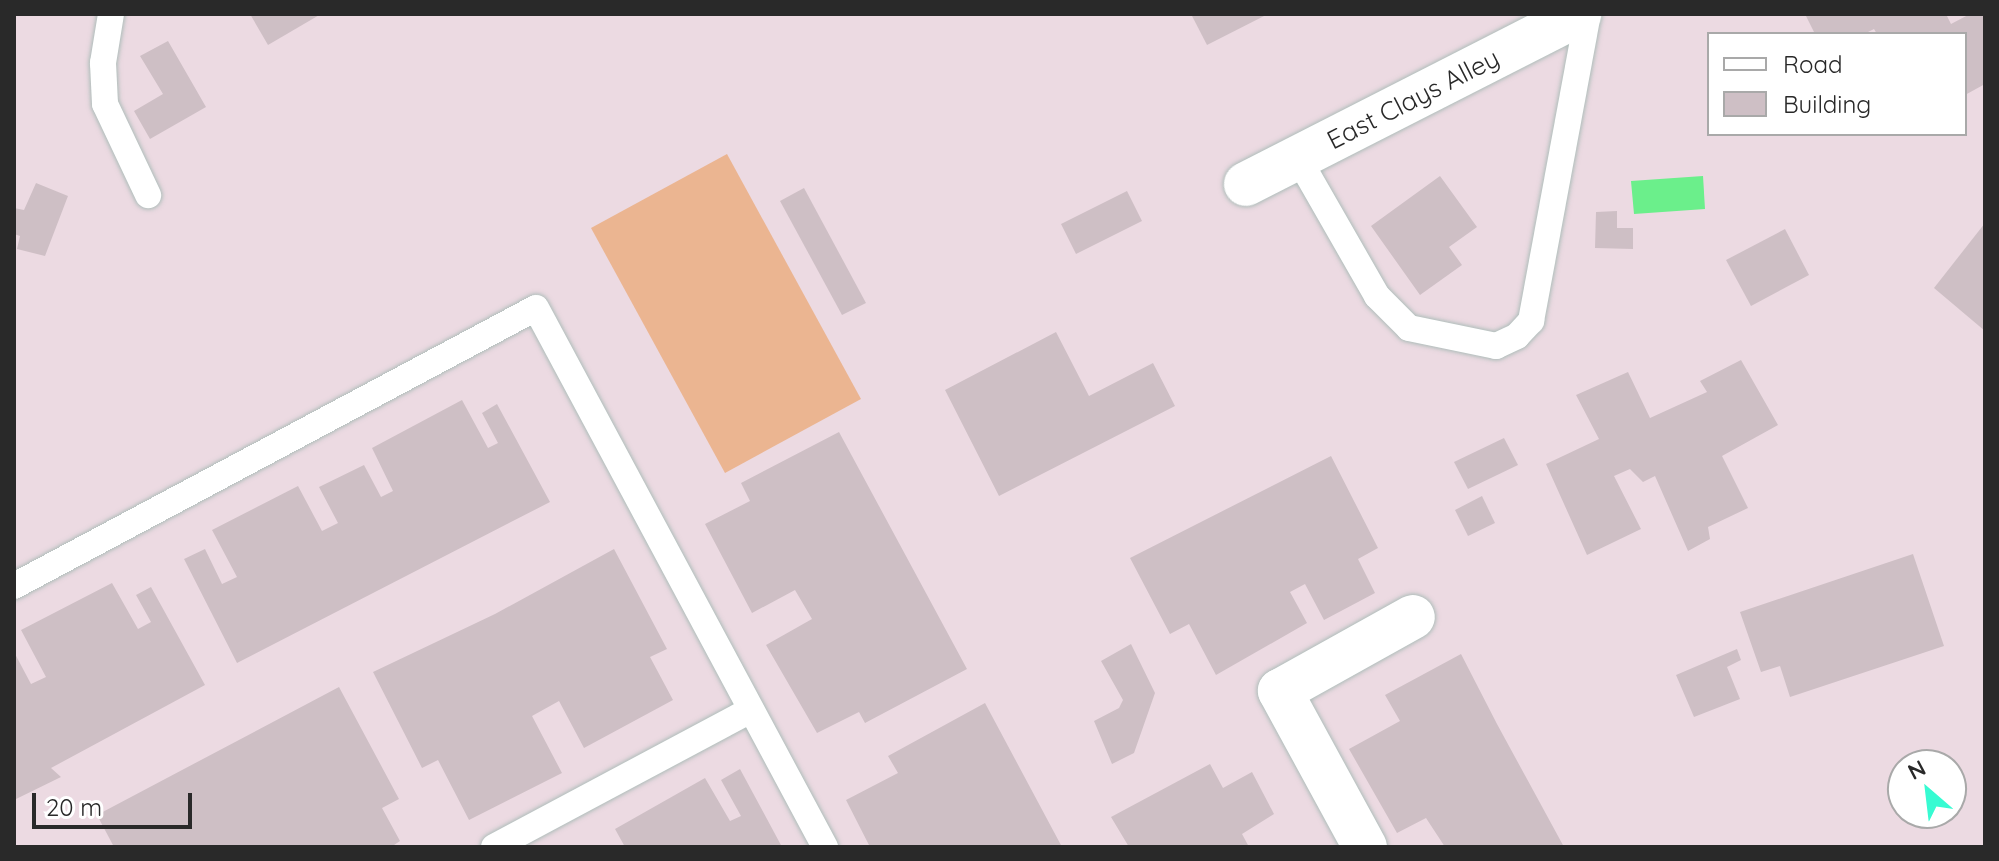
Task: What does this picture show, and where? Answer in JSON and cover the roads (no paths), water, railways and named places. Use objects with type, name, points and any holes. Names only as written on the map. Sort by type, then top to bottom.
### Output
[{"type":"street","name":"East Clays Alley","points":[[1246,184],[1579,14]]},
{"type":"street","points":[[1365,847],[1280,691],[1413,617]]},
{"type":"lane","points":[[111,14],[103,63],[105,104],[148,195]]},
{"type":"lane","points":[[1298,158],[1377,296],[1409,328],[1496,346],[1507,341],[1531,321],[1588,14]]},
{"type":"lane","points":[[14,586],[536,308],[825,847]]},
{"type":"lane","points":[[494,847],[751,710]]}]
